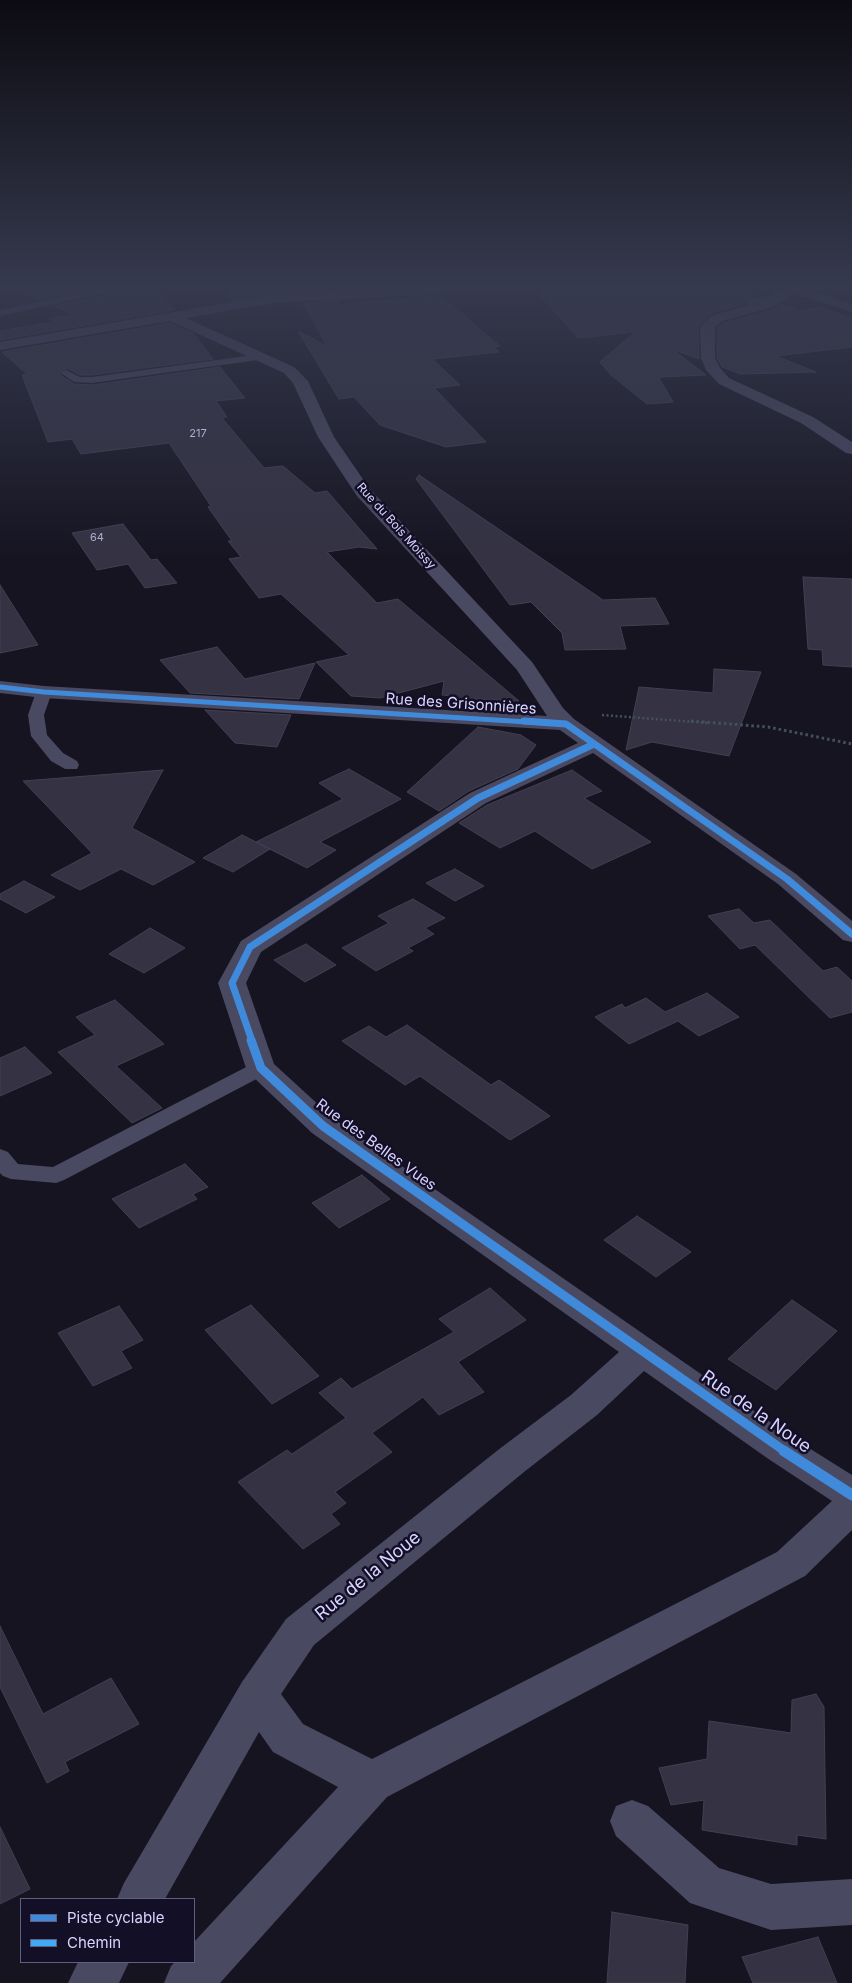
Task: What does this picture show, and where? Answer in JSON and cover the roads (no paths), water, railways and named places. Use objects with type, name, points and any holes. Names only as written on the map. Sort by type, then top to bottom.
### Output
[{"type":"street","name":"Rue du Bois Moissy","points":[[298,379],[326,437],[363,492],[525,666],[560,718]]},
{"type":"street","points":[[721,379],[807,420],[852,449]]},
{"type":"street","name":"Rue des Grisonnières","points":[[0,687],[44,692],[560,718]]},
{"type":"street","points":[[560,718],[592,744],[787,879],[852,934]]},
{"type":"street","name":"Rue des Belles Vues","points":[[592,744],[478,798],[250,947],[232,984],[261,1068],[323,1126],[643,1351]]},
{"type":"street","name":"Rue de la Noue","points":[[141,1898],[257,1695],[300,1632],[511,1461],[584,1405],[643,1351],[780,1448],[852,1495]]},
{"type":"street","points":[[188,1983],[372,1782],[791,1564],[852,1506]]},
{"type":"street","points":[[257,1695],[288,1738],[372,1782]]},
{"type":"street","points":[[632,1821],[706,1888],[771,1907],[852,1902]]},
{"type":"street","points":[[92,1983],[103,1963]]},
{"type":"lane","points":[[76,379],[82,381],[103,379]]},
{"type":"lane","points":[[44,692],[36,716],[39,736],[57,757],[71,765]]},
{"type":"lane","points":[[0,1157],[11,1171],[56,1175],[261,1068]]}]
